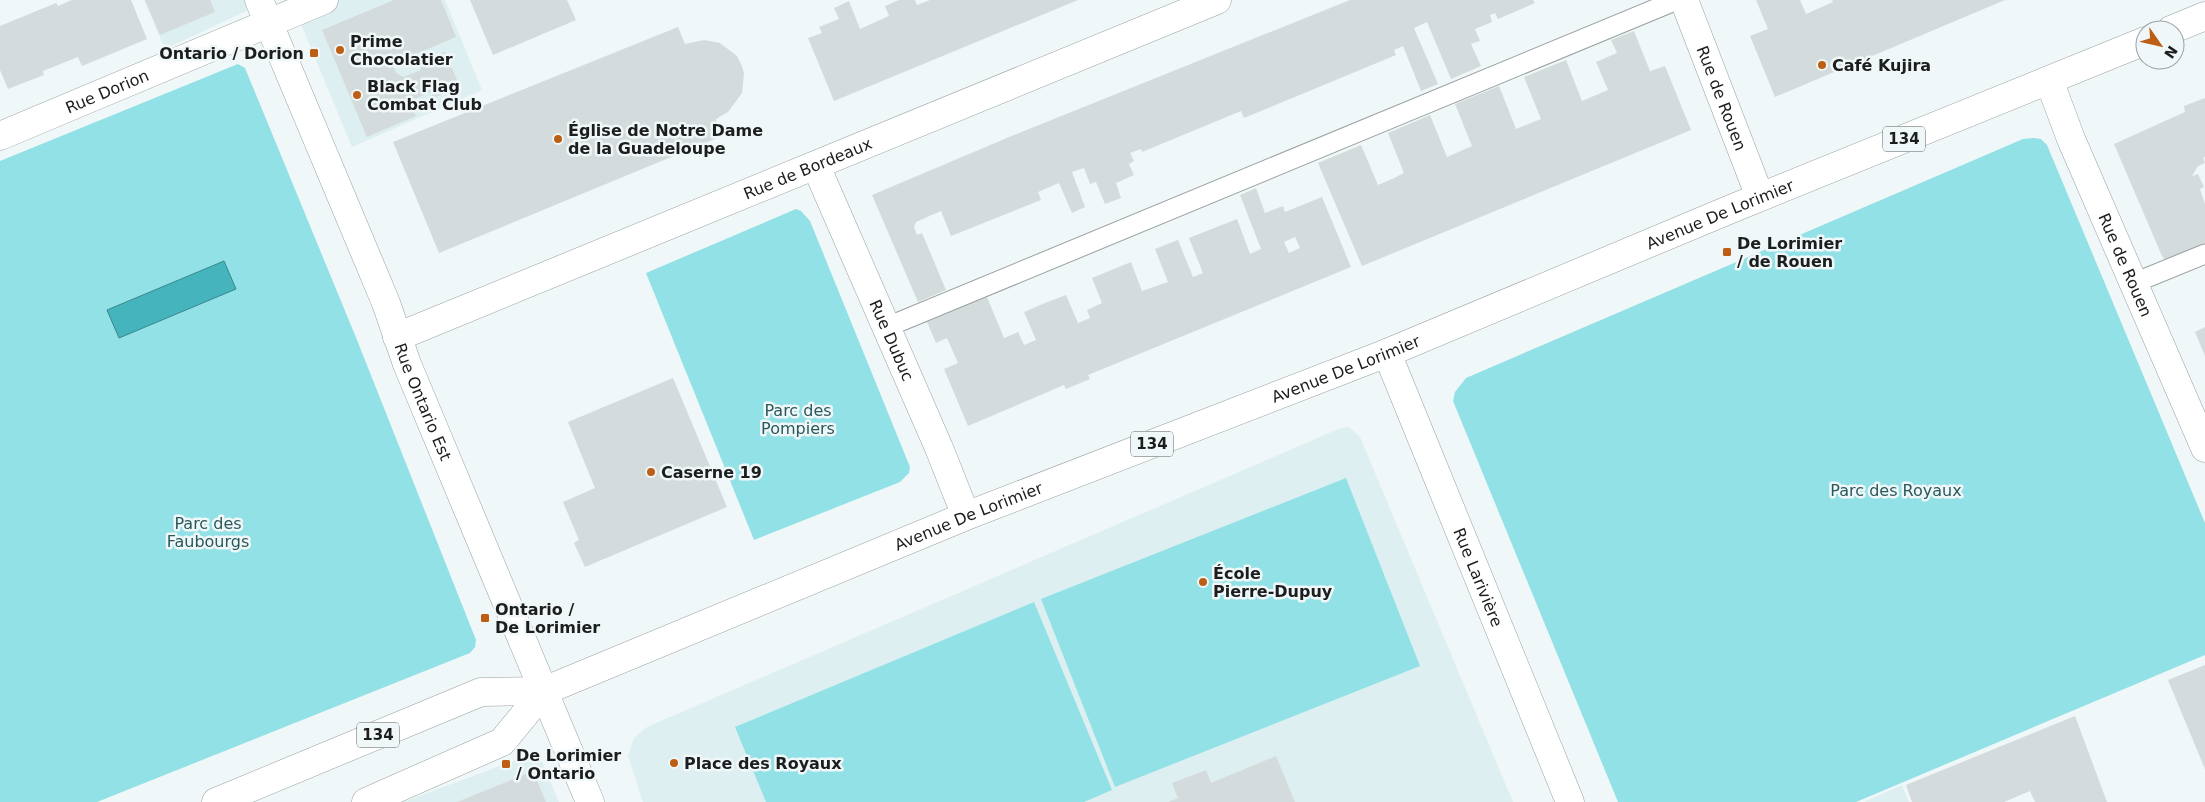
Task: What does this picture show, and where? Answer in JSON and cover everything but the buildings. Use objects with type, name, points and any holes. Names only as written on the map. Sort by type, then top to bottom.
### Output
[{"type":"main road","name":"Rue Dorion","points":[[0,136],[264,11],[324,0]]},
{"type":"main road","name":"Rue de Bordeaux","points":[[397,337],[1217,0]]},
{"type":"main road","name":"Rue de Rouen","points":[[1684,0],[1760,197]]},
{"type":"main road","name":"Rue Ontario Est","points":[[264,11],[386,303],[397,337],[590,802]]},
{"type":"main road","points":[[2185,24],[2205,16]]},
{"type":"main road","name":"Avenue De Lorimier","points":[[216,802],[481,692],[544,691],[966,516],[1387,353],[1760,197],[2135,45]]},
{"type":"main road","name":"Rue de Rouen","points":[[2049,80],[2071,139],[2205,448]]},
{"type":"main road","name":"Rue Dubuc","points":[[816,166],[887,327],[966,516]]},
{"type":"main road","name":"Rue Larivière","points":[[1387,353],[1570,802]]},
{"type":"main road","name":"Avenue De Lorimier","points":[[366,802],[502,742],[544,691]]},
{"type":"lane","points":[[887,327],[1677,0]]},
{"type":"lane","points":[[2134,283],[2205,254]]},
{"type":"shaded area","points":[[144,0],[270,0],[165,49]]},
{"type":"shaded area","points":[[291,0],[445,0],[482,90],[352,147]]},
{"type":"shaded area","points":[[224,261],[236,289],[119,338],[107,310]]},
{"type":"shaded area","name":"École Pierre-Dupuy","points":[[1349,427],[1360,437],[1513,802],[643,802],[628,756],[634,738],[647,727],[1341,428]]},
{"type":"shaded area","points":[[538,752],[559,802],[403,802]]},
{"type":"shaded area","points":[[1902,785],[1909,802],[1864,802]]},
{"type":"green space","name":"Parc des Faubourgs","points":[[238,64],[245,68],[357,340],[476,640],[475,647],[470,653],[97,802],[0,802],[0,161]]},
{"type":"green space","name":"Parc des Royaux","points":[[2023,139],[2041,139],[2047,145],[2205,523],[2205,655],[1856,802],[1618,802],[1453,401],[1455,392],[1466,378]]},
{"type":"green space","name":"Parc des Pompiers","points":[[796,209],[801,211],[810,221],[910,467],[909,473],[900,482],[754,540],[646,273]]},
{"type":"green space","points":[[1346,478],[1420,666],[1115,787],[1041,599]]},
{"type":"green space","points":[[1034,602],[1112,790],[1084,802],[766,802],[735,727]]},
{"type":"place","name":"Prime Chocolatier","points":[[340,50]]},
{"type":"place","name":"Ontario / Dorion","points":[[314,53]]},
{"type":"place","name":"Café Kujira","points":[[1822,65]]},
{"type":"place","name":"Black Flag Combat Club","points":[[357,95]]},
{"type":"place","name":"Église de Notre Dame de la Guadeloupe","points":[[558,139]]},
{"type":"place","name":"De Lorimier / de Rouen","points":[[1727,252]]},
{"type":"place","name":"Caserne 19","points":[[651,472]]},
{"type":"place","name":"École Pierre-Dupuy","points":[[1203,582]]},
{"type":"place","name":"Ontario / De Lorimier","points":[[485,618]]},
{"type":"place","name":"Place des Royaux","points":[[674,763]]},
{"type":"place","name":"De Lorimier / Ontario","points":[[506,764]]}]
